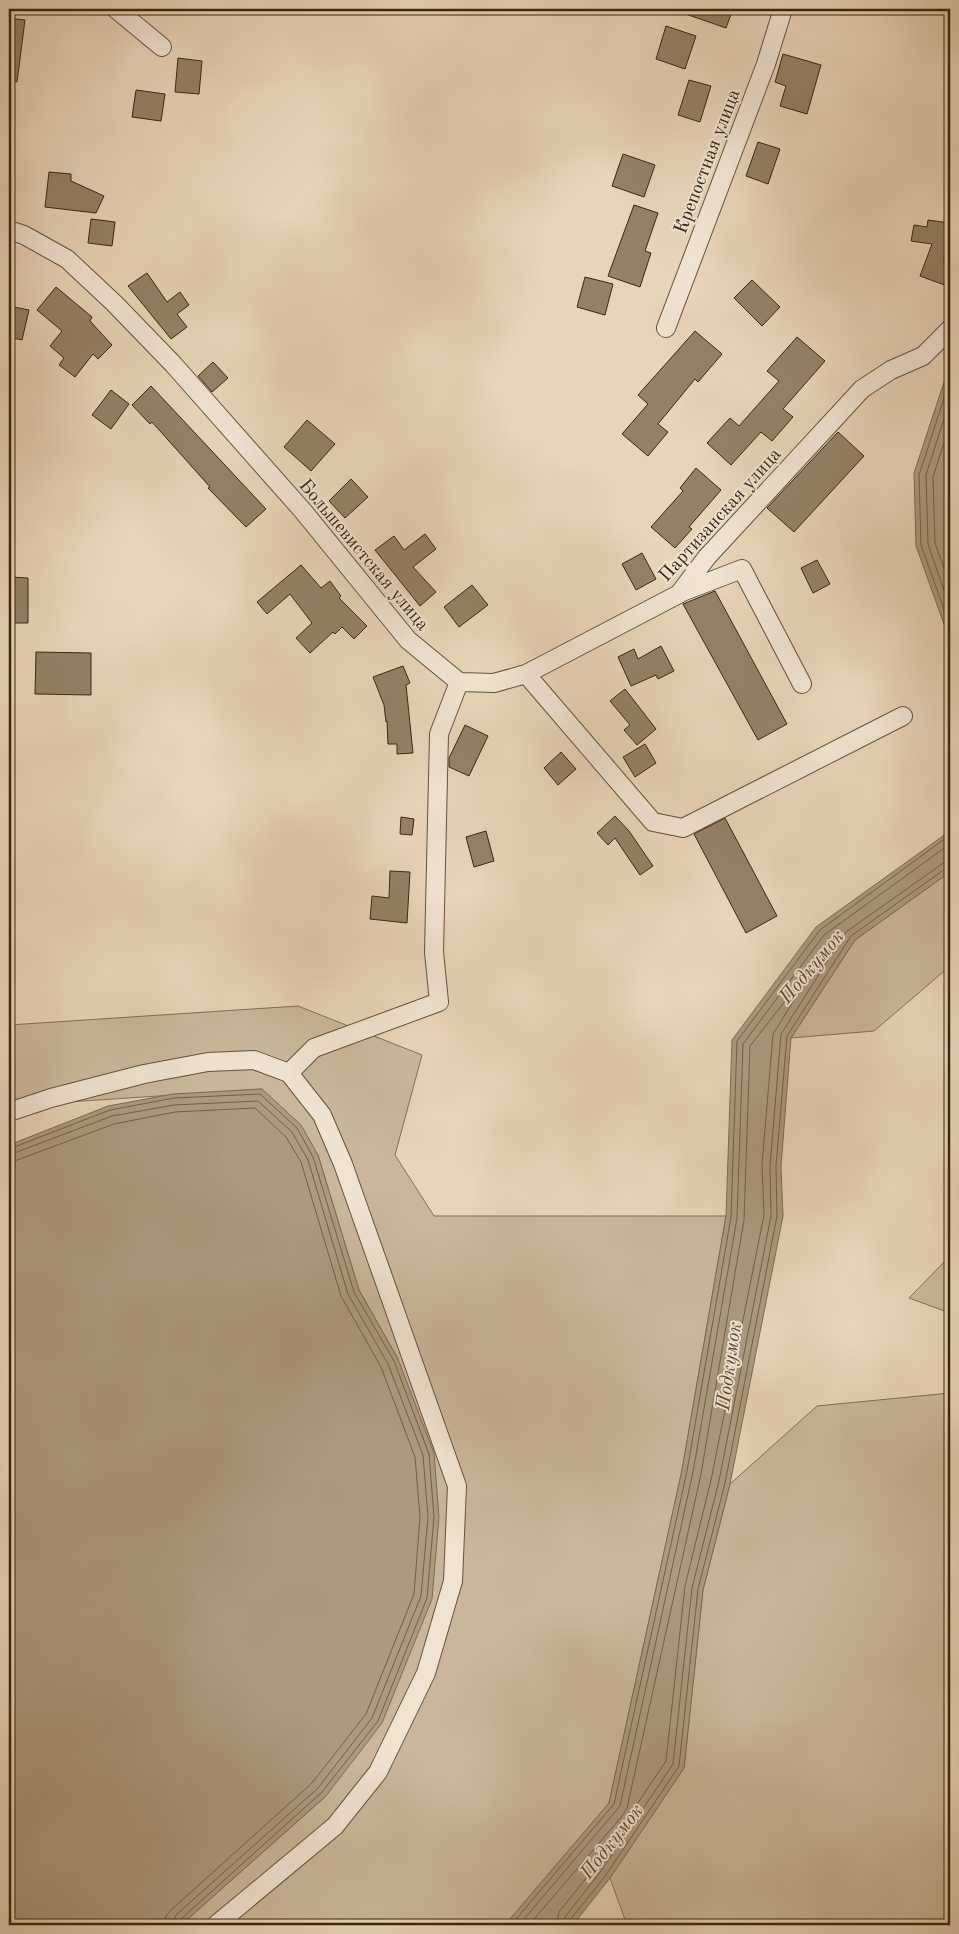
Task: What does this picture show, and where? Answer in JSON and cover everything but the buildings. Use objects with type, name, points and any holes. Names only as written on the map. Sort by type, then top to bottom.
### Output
[{"type":"street","points":[[116,9],[162,47]]},
{"type":"street","name":"Крепостная улица","points":[[666,328],[766,64],[783,9]]},
{"type":"street","name":"Большевистская улица","points":[[9,230],[24,236],[67,260],[114,303],[173,364],[303,511],[408,640],[459,682]]},
{"type":"street","name":"Партизанская улица","points":[[459,682],[494,683],[526,674],[680,594],[707,557],[862,389],[891,370],[923,356],[950,329]]},
{"type":"street","points":[[680,594],[742,570],[802,684]]},
{"type":"street","points":[[526,674],[653,822],[683,828],[903,716]]},
{"type":"street","points":[[288,1073],[314,1048],[439,1002],[434,952],[439,734],[459,682]]},
{"type":"street","points":[[9,1112],[51,1098],[144,1074],[208,1062],[254,1060],[288,1073],[322,1115],[343,1164],[457,1486],[453,1581],[426,1673],[378,1772],[335,1826],[216,1925]]},
{"type":"shaded area","points":[[950,872],[949,967],[874,1031],[791,1038],[855,940]]},
{"type":"shaded area","points":[[298,1006],[422,1055],[395,1155],[434,1216],[726,1216],[682,1470],[609,1803],[505,1925],[181,1925],[326,1796],[398,1359],[359,1290],[318,1155],[262,1089],[9,1106],[9,1025]]},
{"type":"shaded area","points":[[950,1256],[950,1313],[909,1298]]},
{"type":"shaded area","points":[[950,1393],[950,1925],[627,1925],[610,1878],[684,1768],[703,1590],[730,1484],[817,1406]]},
{"type":"water","points":[[950,364],[950,641],[916,546],[914,473]]},
{"type":"water","name":"Подкумок","points":[[950,827],[950,872],[855,940],[791,1038],[781,1166],[783,1216],[730,1484],[703,1590],[684,1768],[610,1878],[573,1925],[505,1925],[609,1803],[682,1470],[726,1216],[732,1040],[816,927],[943,836]]},
{"type":"water","points":[[262,1089],[301,1125],[318,1155],[359,1290],[398,1359],[434,1453],[439,1517],[432,1599],[382,1723],[326,1796],[181,1925],[9,1925],[9,1145],[108,1106],[173,1094]]}]
